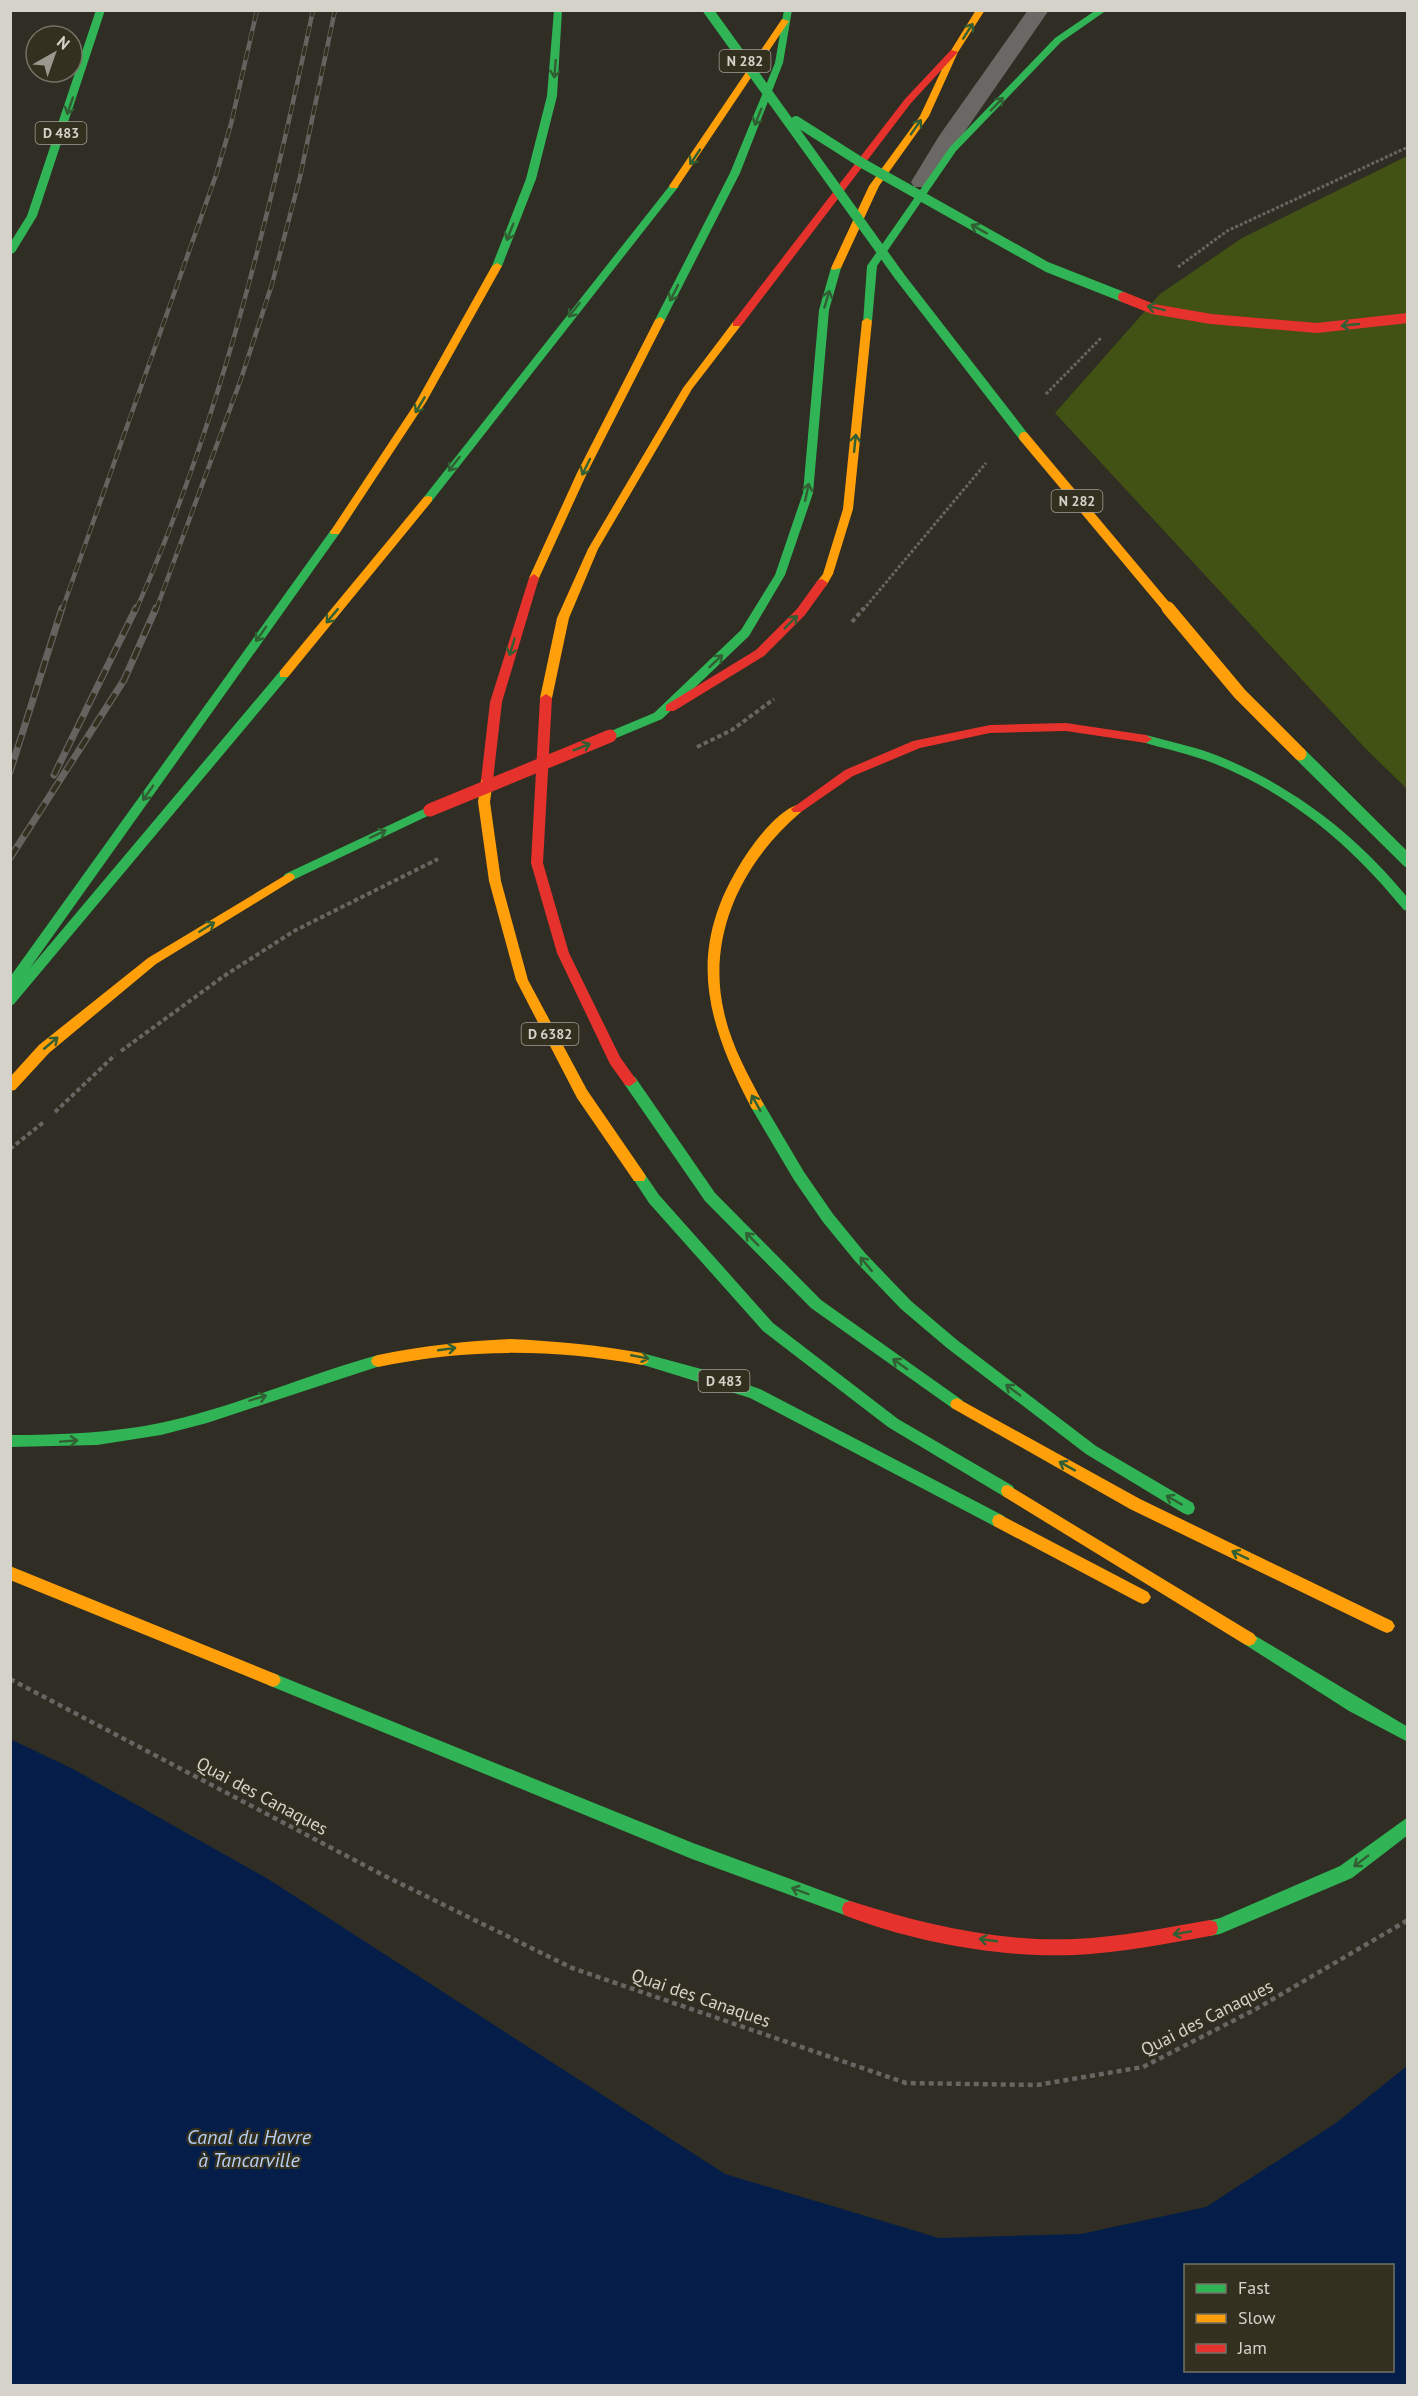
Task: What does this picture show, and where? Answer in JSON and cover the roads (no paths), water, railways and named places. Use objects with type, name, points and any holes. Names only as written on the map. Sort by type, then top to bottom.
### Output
[{"type":"main road","name":"D 483","points":[[10,252],[32,216],[101,10]]},
{"type":"main road","points":[[10,987],[411,420],[463,334],[502,252],[532,177],[553,88],[558,10]]},
{"type":"main road","name":"N 282","points":[[708,10],[900,277],[1044,461],[1240,694],[1407,861]]},
{"type":"main road","name":"D 6382","points":[[981,10],[954,52],[908,101],[688,388],[593,549],[563,618],[546,698],[537,863],[563,953],[615,1060],[710,1197],[816,1304],[955,1403],[1065,1465],[1135,1504],[1392,1628],[1246,1542]]},
{"type":"main road","points":[[10,1086],[44,1049],[152,961],[297,872],[430,810],[658,716],[760,653],[801,612],[828,574],[848,509],[872,266],[954,150],[1059,40],[1102,10]]},
{"type":"main road","points":[[10,1001],[387,551],[686,171],[787,16]]},
{"type":"main road","name":"D 6382","points":[[787,16],[779,63],[735,173],[582,473],[531,585],[496,702],[484,802],[495,881],[522,980],[582,1094],[654,1200],[768,1327],[893,1423],[1068,1527],[1407,1735]]},
{"type":"main road","points":[[658,716],[745,633],[780,575],[808,493],[824,310],[839,259],[874,186],[924,116],[954,52]]},
{"type":"main road","points":[[782,112],[862,163],[1047,267],[1153,309],[1211,319],[1317,328],[1407,318]]},
{"type":"main road","points":[[1205,1518],[1104,1458],[924,1324],[875,1274],[840,1233],[802,1180],[770,1129],[742,1077],[721,1024],[713,983],[717,935],[728,897],[747,863],[772,831],[812,796],[863,764],[931,740],[992,730],[1064,728],[1114,731],[1150,738],[1240,769],[1282,791],[1343,834],[1373,864],[1407,907]]},
{"type":"main road","name":"D 483","points":[[10,1441],[55,1442],[106,1438],[157,1430],[355,1367],[409,1354],[464,1346],[524,1344],[583,1347],[642,1356],[688,1369],[755,1393],[1154,1602]]},
{"type":"main road","points":[[10,1573],[692,1851],[871,1916],[943,1934],[1011,1944],[1072,1947],[1139,1940],[1220,1926],[1346,1872],[1407,1825]]},
{"type":"main road","points":[[1206,1629],[1373,1716]]},
{"type":"lane","points":[[872,266],[950,136],[1039,10]]},
{"type":"water","name":"Canal du Havre à Tancarville","points":[[10,1739],[73,1769],[268,1879],[725,2174],[939,2238],[1081,2234],[1206,2207],[1336,2123],[1407,2066],[1407,2385],[11,2385]]},
{"type":"railway","points":[[62,610],[216,175],[231,124],[257,10]]},
{"type":"railway","points":[[136,610],[166,538],[218,390],[261,239],[313,10]]},
{"type":"railway","points":[[156,610],[241,379],[272,284],[300,177],[335,10]]},
{"type":"railway","points":[[10,772],[62,608]]},
{"type":"railway","points":[[54,775],[136,608]]},
{"type":"railway","points":[[10,858],[124,680],[156,608]]}]
